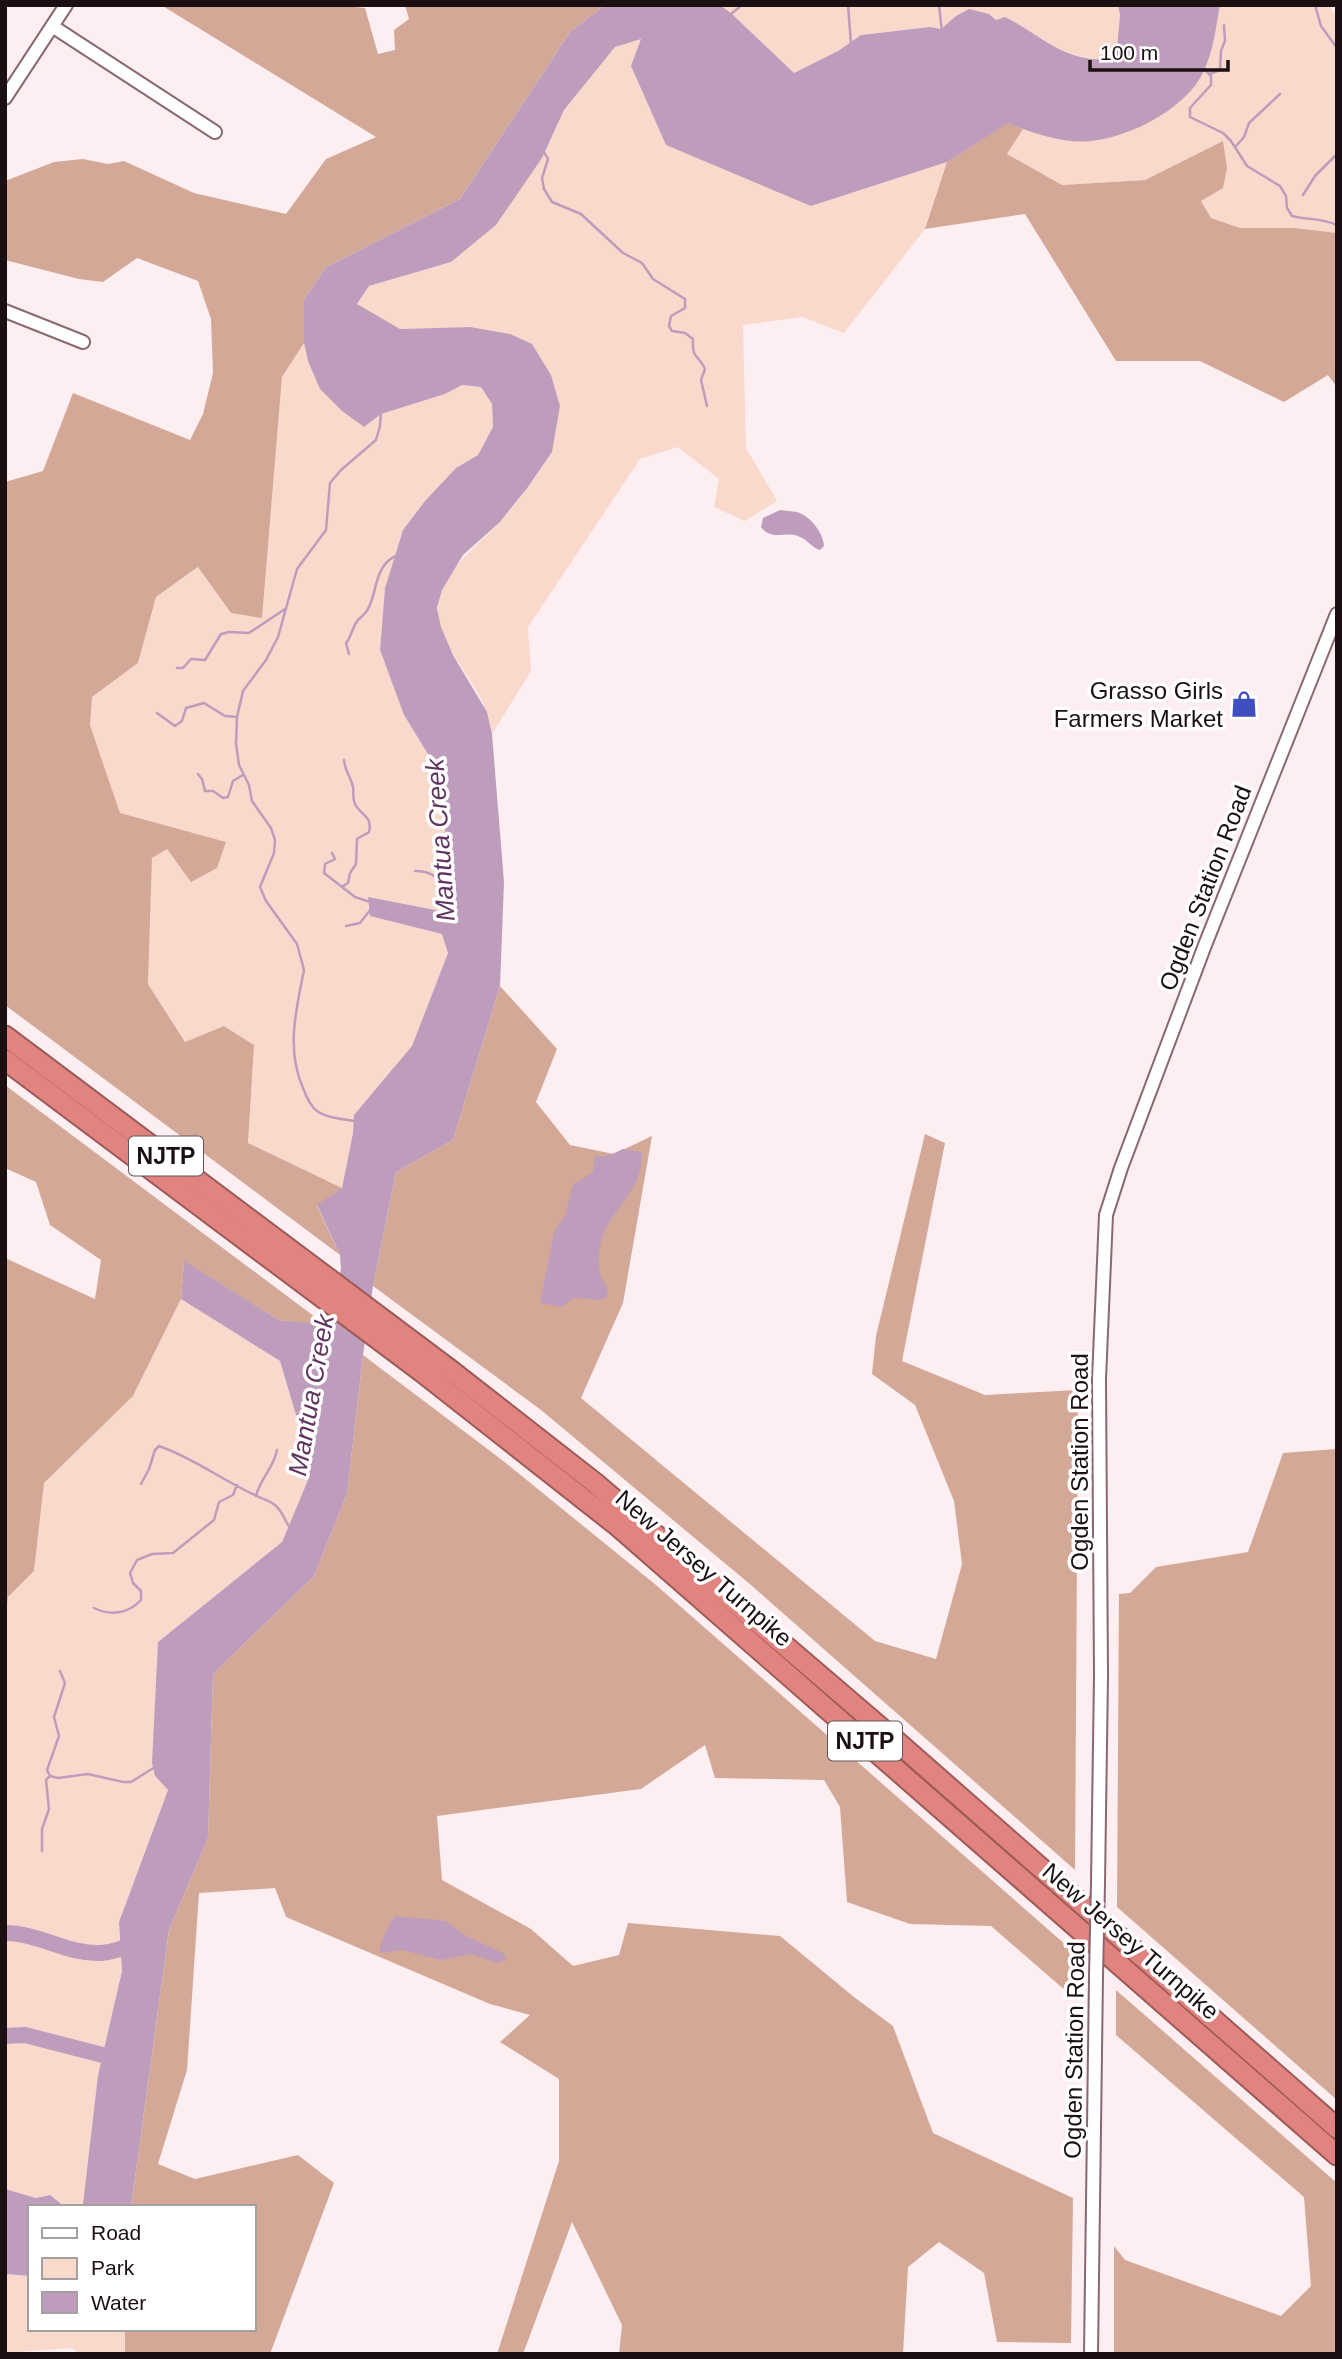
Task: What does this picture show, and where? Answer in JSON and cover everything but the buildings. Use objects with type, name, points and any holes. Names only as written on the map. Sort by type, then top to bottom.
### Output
[{"type":"highway","name":"New Jersey Turnpike","points":[[5,1036],[326,1277],[385,1333],[707,1602],[1337,2155]]},
{"type":"highway","name":"New Jersey Turnpike","points":[[5,1060],[322,1297],[385,1333],[564,1458],[670,1545],[1337,2128]]},
{"type":"street","points":[[5,98],[65,5]]},
{"type":"street","points":[[52,26],[215,132]]},
{"type":"street","points":[[5,312],[83,342]]},
{"type":"street","name":"Ogden Station Road","points":[[1091,2354],[1101,1687],[1099,1379],[1106,1215],[1205,945],[1337,614]]},
{"type":"green space","points":[[720,5],[1118,5],[1120,15],[1116,58],[1101,60],[1063,53],[1018,24],[996,20],[989,14],[956,16],[941,30],[930,27],[861,35],[838,51],[794,73]]},
{"type":"green space","points":[[1220,5],[1330,5],[1337,20],[1337,233],[1295,228],[1240,228],[1211,218],[1201,200],[1223,141],[1145,180],[1062,185],[1007,154],[1023,129],[1059,138],[1121,134],[1160,116],[1194,86],[1211,50]]},
{"type":"green space","points":[[641,38],[811,206],[947,162],[925,229],[844,333],[803,317],[743,325],[746,448],[777,501],[745,521],[714,507],[719,479],[678,447],[640,459],[528,627],[531,671],[492,734],[487,713],[477,691],[445,639],[438,610],[440,595],[455,568],[508,513],[552,452],[470,327],[400,329],[357,305],[369,286],[451,262],[542,158],[564,110],[615,47]]},
{"type":"green space","points":[[304,343],[314,372],[325,392],[340,409],[364,427],[381,414],[445,394],[462,385],[481,387],[492,404],[493,427],[478,455],[456,468],[425,501],[403,530],[385,588],[380,650],[404,715],[434,764],[456,897],[440,911],[368,898],[370,915],[443,934],[448,953],[412,1047],[354,1115],[342,1188],[248,1143],[254,1045],[224,1026],[185,1042],[148,984],[152,858],[166,848],[217,868],[120,813],[90,725],[92,697],[138,663],[156,597],[199,567],[231,613],[262,617],[282,377]]},
{"type":"green space","points":[[181,1299],[280,1361],[301,1432],[308,1480],[282,1542],[158,1642],[155,1776],[168,1790],[119,1922],[122,1971],[98,2075],[83,2205],[62,2205],[50,2195],[36,2198],[5,2189],[5,1618],[8,1597],[34,1571],[44,1483],[133,1396]]},
{"type":"green space","points":[[5,2274],[28,2276],[28,2331],[125,2331],[125,2354],[79,2354],[72,2348],[5,2353]]},
{"type":"shaded area","points":[[161,5],[339,5],[365,8],[378,54],[395,50],[394,30],[409,19],[405,5],[605,5],[570,32],[460,199],[326,267],[304,300],[304,343],[282,377],[262,618],[231,613],[198,567],[156,597],[138,663],[92,697],[90,725],[120,813],[226,842],[217,868],[191,882],[167,849],[152,858],[148,984],[185,1042],[224,1026],[254,1045],[248,1143],[342,1188],[317,1206],[340,1255],[5,1005],[5,482],[43,471],[73,393],[190,440],[203,414],[213,373],[211,319],[198,281],[137,258],[103,282],[79,279],[5,260],[5,181],[54,162],[83,159],[108,164],[124,161],[194,193],[286,214],[326,159],[376,137]]},
{"type":"shaded area","points":[[1008,122],[1023,129],[1007,154],[1062,185],[1145,180],[1223,141],[1227,168],[1223,188],[1201,201],[1211,218],[1240,228],[1295,228],[1337,233],[1337,387],[1328,375],[1284,402],[1200,361],[1116,361],[1025,214],[925,229],[947,162]]},
{"type":"shaded area","points":[[500,986],[557,1049],[536,1102],[570,1145],[614,1154],[652,1136],[623,1303],[581,1398],[875,1641],[936,1659],[962,1564],[954,1501],[915,1405],[872,1374],[876,1336],[925,1134],[945,1143],[902,1361],[985,1395],[1078,1390],[1075,1870],[751,1585],[541,1410],[373,1286],[396,1172],[453,1140]]},
{"type":"shaded area","points":[[5,1085],[327,1326],[279,1320],[184,1262],[181,1299],[133,1396],[44,1483],[34,1571],[8,1597],[5,1618],[5,1258],[95,1299],[101,1260],[50,1225],[36,1182],[5,1168]]},
{"type":"shaded area","points":[[363,1355],[502,1460],[656,1585],[1075,1953],[1074,1998],[991,1926],[910,1924],[847,1902],[840,1807],[824,1780],[715,1778],[705,1745],[641,1789],[437,1816],[442,1880],[531,1929],[573,1966],[619,1955],[628,1923],[780,1936],[893,2026],[933,2133],[1073,2198],[1071,2343],[997,2342],[984,2273],[939,2242],[908,2267],[903,2354],[619,2354],[622,2325],[572,2222],[523,2354],[497,2354],[559,2161],[559,2079],[500,2042],[530,2015],[490,2004],[286,1917],[275,1888],[199,1893],[187,2070],[158,2164],[195,2179],[298,2155],[334,2183],[270,2354],[125,2354],[125,2331],[256,2331],[256,2205],[131,2205],[169,1930],[208,1838],[213,1674],[314,1576],[347,1494]]},
{"type":"shaded area","points":[[1337,1449],[1337,2100],[1117,1907],[1119,1594],[1130,1593],[1156,1567],[1248,1552],[1283,1453]]},
{"type":"shaded area","points":[[1116,1990],[1337,2183],[1337,2354],[1114,2354],[1114,2246],[1125,2260],[1281,2316],[1311,2286],[1304,2197],[1116,2035]]},
{"type":"water","points":[[605,5],[720,5],[794,73],[838,51],[861,35],[930,27],[941,29],[969,9],[989,14],[996,20],[1005,17],[1068,53],[1097,59],[1116,59],[1120,15],[1118,5],[1220,5],[1212,48],[1205,69],[1194,87],[1173,107],[1134,130],[1105,139],[1070,141],[1048,137],[1008,123],[947,162],[811,206],[666,145],[631,66],[641,39],[615,47],[564,110],[542,158],[496,225],[451,262],[369,286],[357,304],[400,329],[470,327],[510,334],[532,344],[551,375],[560,406],[552,452],[500,522],[463,555],[442,590],[437,608],[441,627],[453,655],[487,712],[492,734],[504,882],[500,986],[453,1140],[396,1172],[373,1286],[347,1494],[314,1576],[213,1674],[208,1838],[169,1930],[131,2205],[81,2205],[83,2204],[98,2075],[122,1971],[119,1922],[168,1790],[155,1776],[152,1763],[158,1642],[282,1542],[308,1480],[301,1432],[280,1361],[181,1299],[184,1261],[279,1320],[327,1325],[341,1269],[340,1255],[317,1205],[342,1188],[354,1115],[412,1046],[448,953],[442,934],[370,916],[368,897],[440,911],[456,896],[434,764],[404,715],[380,650],[385,588],[403,530],[425,501],[456,468],[478,455],[493,427],[492,404],[481,387],[462,385],[445,394],[381,414],[364,427],[342,411],[320,389],[308,361],[304,343],[304,300],[326,267],[460,199],[570,32]]},
{"type":"water","points":[[780,510],[797,512],[807,517],[818,530],[824,546],[820,550],[795,535],[774,535],[765,531],[761,527],[763,518]]},
{"type":"water","points":[[623,1149],[641,1152],[641,1164],[634,1186],[602,1239],[599,1268],[607,1297],[602,1300],[573,1298],[562,1307],[540,1303],[554,1232],[565,1216],[573,1185],[593,1172],[594,1157],[610,1155]]},
{"type":"water","points":[[395,1916],[446,1921],[466,1936],[503,1953],[507,1959],[497,1963],[471,1954],[441,1960],[402,1950],[380,1953],[385,1934]]},
{"type":"water","points":[[5,2189],[36,2198],[50,2195],[62,2205],[28,2205],[28,2276],[5,2274]]},
{"type":"waterway","points":[[731,14],[742,5]]},
{"type":"waterway","points":[[848,5],[851,44]]},
{"type":"waterway","points":[[939,5],[942,32]]},
{"type":"waterway","points":[[1315,5],[1321,26],[1337,48]]},
{"type":"waterway","points":[[1210,74],[1220,70],[1221,51],[1225,41],[1224,25]]},
{"type":"waterway","points":[[1202,67],[1211,76],[1211,85],[1190,108],[1190,117],[1223,133],[1247,166],[1280,186],[1292,216],[1337,225]]},
{"type":"waterway","points":[[1236,146],[1244,137],[1249,123],[1280,94]]},
{"type":"waterway","points":[[544,152],[548,159],[542,178],[544,189],[552,202],[581,214],[623,253],[642,263],[653,279],[685,299],[685,308],[671,316],[669,326],[672,331],[685,333],[693,339],[695,354],[705,369],[701,380],[707,406]]},
{"type":"waterway","points":[[1303,195],[1315,176],[1337,154]]},
{"type":"waterway","points":[[354,1121],[330,1117],[315,1109],[310,1104],[298,1073],[294,1029],[304,970],[297,944],[266,901],[260,887],[274,853],[275,840],[271,828],[252,801],[249,785],[239,765],[236,743],[237,717],[243,691],[266,660],[278,637],[297,569],[326,530],[330,483],[376,440],[381,411]]},
{"type":"waterway","points":[[349,654],[346,643],[357,621],[368,609],[381,570],[398,555]]},
{"type":"waterway","points":[[177,668],[183,668],[191,659],[205,660],[221,634],[249,633],[285,609]]},
{"type":"waterway","points":[[157,713],[175,726],[182,721],[186,708],[204,703],[225,716],[237,717]]},
{"type":"waterway","points":[[343,886],[348,883],[356,864],[357,839],[369,832],[370,827],[368,819],[354,802],[353,787],[344,760]]},
{"type":"waterway","points":[[198,774],[205,791],[213,791],[223,798],[228,797],[233,781],[243,775]]},
{"type":"waterway","points":[[332,853],[335,859],[325,864],[324,873],[355,897],[370,902]]},
{"type":"waterway","points":[[415,871],[435,877],[457,898]]},
{"type":"waterway","points":[[346,926],[360,923],[371,909]]},
{"type":"waterway","points":[[141,1484],[159,1446],[271,1502],[291,1529]]},
{"type":"waterway","points":[[256,1496],[277,1450]]},
{"type":"waterway","points":[[94,1608],[119,1612],[136,1605],[141,1600],[141,1591],[133,1583],[130,1573],[137,1560],[152,1554],[173,1553],[214,1520],[219,1502],[233,1495],[237,1485]]},
{"type":"waterway","points":[[42,1851],[42,1829],[49,1809],[46,1780],[50,1776],[47,1770],[59,1736],[54,1717],[65,1683],[60,1671]]},
{"type":"waterway","points":[[50,1776],[58,1778],[88,1774],[131,1782],[155,1767]]},
{"type":"waterway","name":"Mantua Creek","points":[[5,1933],[30,1936],[89,1953],[111,1952],[138,1942]]},
{"type":"waterway","name":"Mantua Creek","points":[[5,2036],[25,2035],[122,2060]]},
{"type":"place","name":"Grasso Girls Farmers Market","points":[[1244,704]]}]
